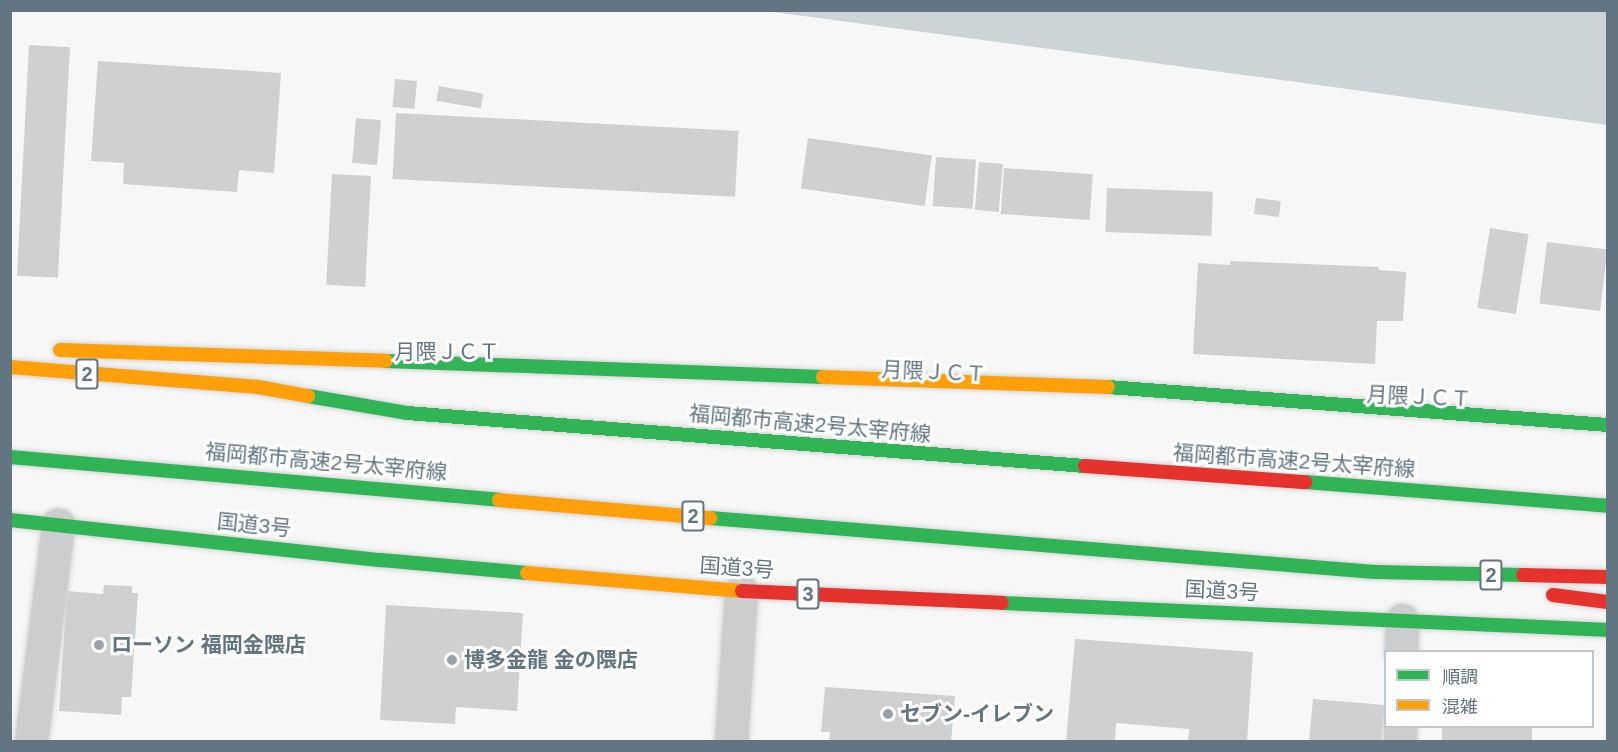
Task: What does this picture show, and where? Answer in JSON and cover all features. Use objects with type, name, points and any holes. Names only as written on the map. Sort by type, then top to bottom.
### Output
[{"type":"highway","points":[[46,350],[1093,386],[1608,426]]},
{"type":"highway","name":"福岡都市高速2号太宰府線","points":[[10,367],[258,387],[407,413],[1608,506]]},
{"type":"highway","name":"月隈ＪＣＴ","points":[[375,375],[411,371],[567,374],[1058,400]]},
{"type":"highway","points":[[258,387],[305,382]]},
{"type":"highway","name":"月隈ＪＣＴ","points":[[1142,404],[1608,426]]},
{"type":"highway","name":"福岡都市高速2号太宰府線","points":[[10,457],[859,531],[1375,572],[1608,577]]},
{"type":"highway","name":"国道3号","points":[[10,520],[381,560],[741,591],[1401,636],[1608,630]]},
{"type":"highway","points":[[1375,572],[1515,590]]},
{"type":"highway","points":[[1538,593],[1608,602]]},
{"type":"street","points":[[31,741],[58,525]]},
{"type":"street","points":[[731,741],[741,591]]},
{"type":"shaded area","points":[[766,11],[1607,11],[1607,125],[1297,82]]},
{"type":"building","points":[[29,45],[70,47],[58,278],[17,276]]},
{"type":"building","points":[[98,61],[281,73],[274,173],[239,170],[237,192],[123,184],[124,163],[91,161]]},
{"type":"building","points":[[395,79],[417,81],[414,109],[393,107]]},
{"type":"building","points":[[439,86],[483,94],[481,109],[436,101]]},
{"type":"building","points":[[396,113],[739,131],[735,197],[393,179]]},
{"type":"building","points":[[356,118],[381,120],[377,165],[352,163]]},
{"type":"building","points":[[808,138],[932,155],[925,206],[801,189]]},
{"type":"building","points":[[936,157],[976,160],[972,209],[933,206]]},
{"type":"building","points":[[979,162],[1003,164],[999,212],[975,210]]},
{"type":"building","points":[[1004,168],[1093,174],[1090,220],[1001,214]]},
{"type":"building","points":[[332,174],[371,176],[365,287],[326,285]]},
{"type":"building","points":[[1107,188],[1213,192],[1211,236],[1105,232]]},
{"type":"building","points":[[1256,198],[1281,201],[1279,217],[1254,214]]},
{"type":"building","points":[[1490,228],[1529,234],[1516,314],[1477,308]]},
{"type":"building","points":[[1547,242],[1608,249],[1600,311],[1539,304]]},
{"type":"building","points":[[1230,261],[1379,267],[1379,270],[1406,272],[1403,321],[1377,321],[1375,364],[1193,354],[1198,263],[1230,265]]},
{"type":"building","name":"ローソン 福岡金隈店","points":[[104,585],[132,586],[132,593],[138,593],[131,697],[122,697],[121,715],[59,711],[67,591],[103,594]]},
{"type":"building","name":"博多金龍 金の隈店","points":[[386,605],[523,613],[517,711],[456,707],[455,724],[380,720]]},
{"type":"building","points":[[1075,639],[1253,652],[1247,742],[1188,742],[1189,729],[1116,723],[1115,742],[1066,742]]},
{"type":"building","name":"セブン-イレブン","points":[[825,687],[955,696],[951,742],[829,742],[830,732],[821,732]]},
{"type":"building","points":[[1313,699],[1384,705],[1381,742],[1309,742]]},
{"type":"building","points":[[1442,728],[1532,728],[1532,742],[1442,742]]},
{"type":"traffic: fast","points":[[386,361],[823,377]]},
{"type":"traffic: fast","points":[[1108,387],[1608,425]]},
{"type":"traffic: fast","points":[[308,396],[407,413],[1085,466]]},
{"type":"traffic: fast","points":[[10,457],[499,500]]},
{"type":"traffic: fast","points":[[1305,482],[1608,506]]},
{"type":"traffic: fast","points":[[710,518],[1375,572],[1523,575]]},
{"type":"traffic: fast","points":[[10,520],[381,560],[527,573]]},
{"type":"traffic: fast","points":[[1002,603],[1608,630]]},
{"type":"traffic: slow","points":[[60,350],[386,361]]},
{"type":"traffic: slow","points":[[10,367],[258,387],[308,396]]},
{"type":"traffic: slow","points":[[823,377],[1108,387]]},
{"type":"traffic: slow","points":[[499,500],[710,518]]},
{"type":"traffic: slow","points":[[527,573],[742,591]]},
{"type":"traffic: jam","points":[[1085,466],[1305,482]]},
{"type":"traffic: jam","points":[[1523,575],[1608,577]]},
{"type":"traffic: jam","points":[[742,591],[1002,603]]},
{"type":"traffic: jam","points":[[1553,595],[1608,602]]},
{"type":"place","name":"ローソン 福岡金隈店","points":[[99,645]]},
{"type":"place","name":"博多金龍 金の隈店","points":[[452,660]]},
{"type":"place","name":"セブン-イレブン","points":[[888,714]]}]
